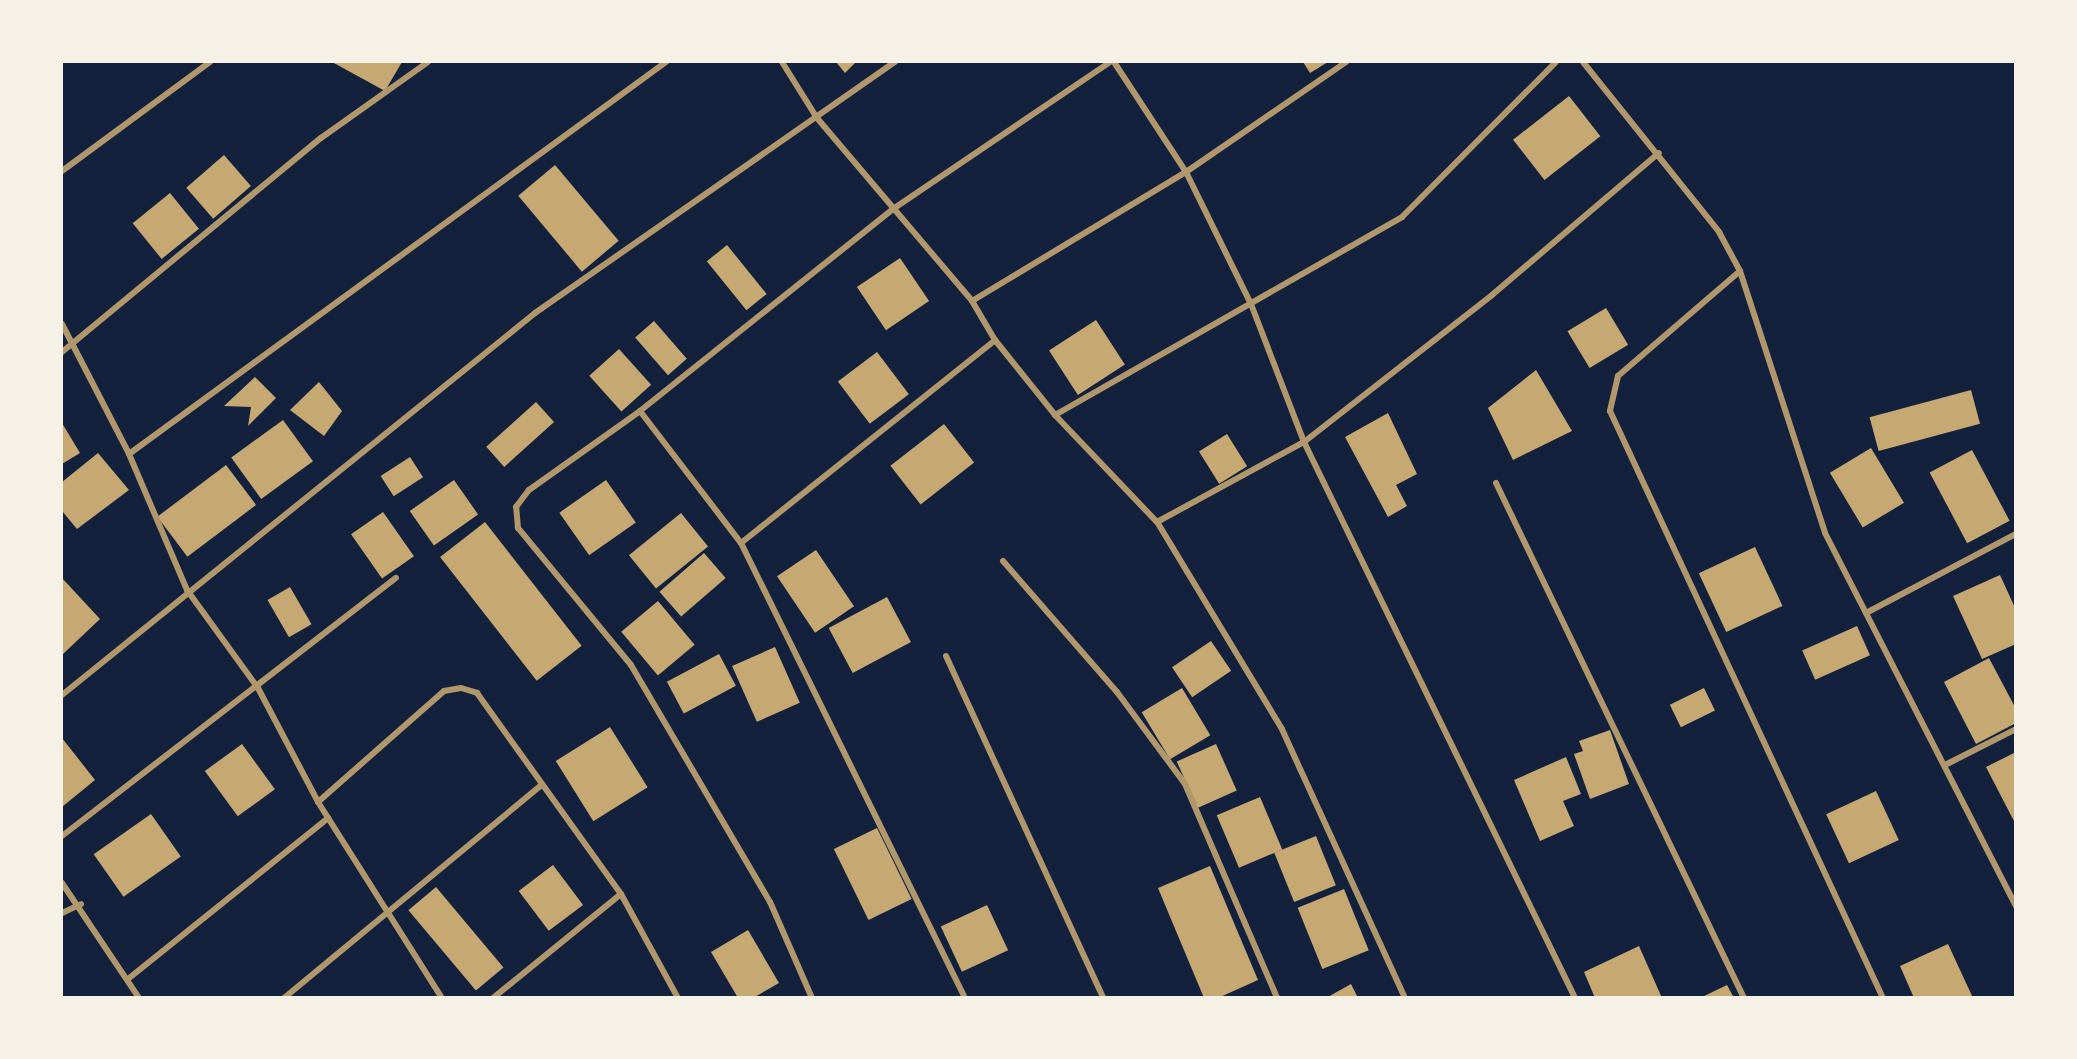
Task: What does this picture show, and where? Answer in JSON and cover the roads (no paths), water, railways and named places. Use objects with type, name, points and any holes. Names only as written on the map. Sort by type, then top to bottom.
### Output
[{"type":"street","points":[[62,171],[210,62]]},
{"type":"street","points":[[62,352],[74,346],[321,138],[428,62]]},
{"type":"street","points":[[129,454],[666,62]]},
{"type":"street","points":[[782,62],[818,118],[972,301],[995,340],[1055,415],[1157,522],[1282,729],[1405,998]]},
{"type":"street","points":[[62,695],[187,590],[535,312],[818,118],[895,62]]},
{"type":"street","points":[[812,998],[770,902],[631,665],[518,528],[516,507],[529,490],[640,411],[893,209],[1112,62],[1186,172],[1251,304],[1304,442],[1575,998]]},
{"type":"street","points":[[972,301],[1186,172],[1346,62]]},
{"type":"street","points":[[1055,415],[1402,217],[1556,62]]},
{"type":"street","points":[[1583,62],[1659,153],[1719,232],[1740,271],[1825,533],[1946,765],[2016,907]]},
{"type":"street","points":[[1157,522],[1304,442],[1492,296],[1659,153]]},
{"type":"street","points":[[1740,271],[1617,376],[1610,411],[1883,998]]},
{"type":"street","points":[[62,324],[129,454],[187,590],[258,688],[318,802],[442,998]]},
{"type":"street","points":[[741,543],[995,340]]},
{"type":"street","points":[[640,411],[741,543],[965,998]]},
{"type":"street","points":[[1496,483],[1744,998]]},
{"type":"street","points":[[1866,613],[2016,534]]},
{"type":"street","points":[[1003,561],[1117,692],[1185,784],[1277,998]]},
{"type":"street","points":[[62,836],[258,688],[396,578]]},
{"type":"street","points":[[946,656],[1103,998]]},
{"type":"street","points":[[318,802],[444,691],[461,688],[477,693],[540,786],[621,894],[678,998]]},
{"type":"street","points":[[1946,765],[2016,729]]},
{"type":"street","points":[[284,998],[540,786]]},
{"type":"street","points":[[128,979],[328,818]]},
{"type":"street","points":[[62,883],[81,904],[139,998]]},
{"type":"street","points":[[493,998],[621,894]]},
{"type":"street","points":[[62,913],[81,904]]}]
